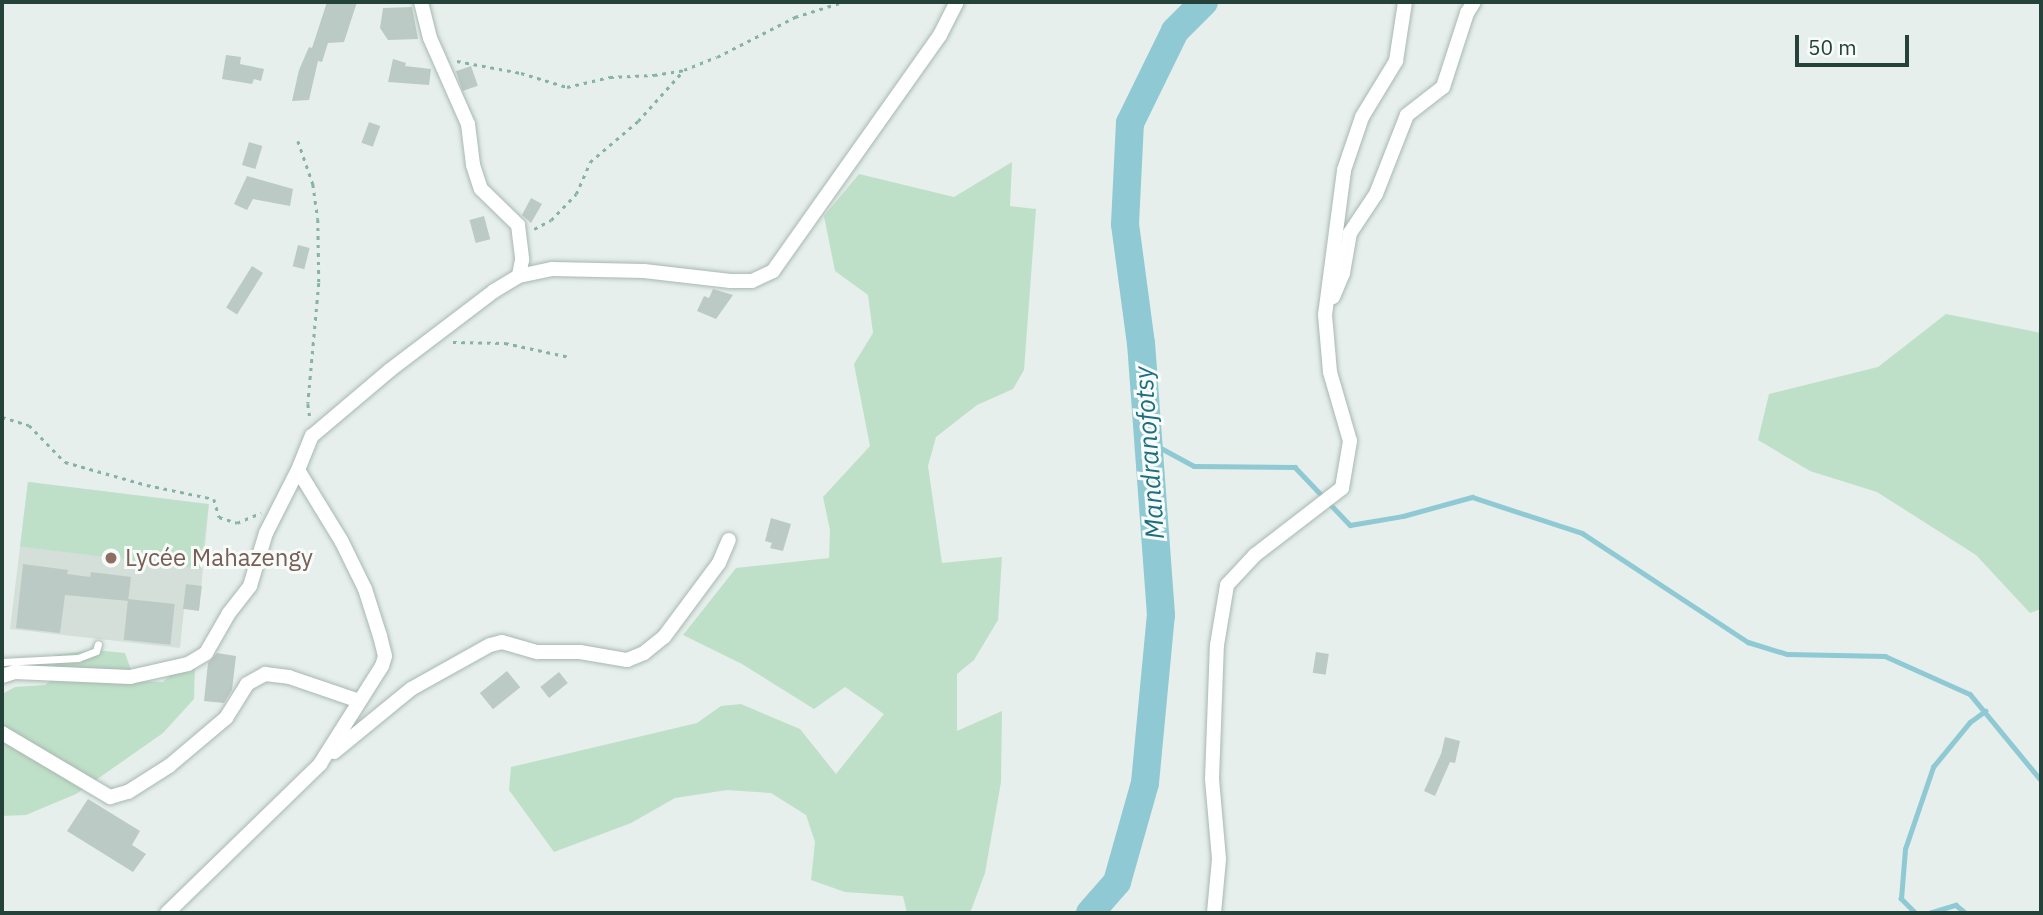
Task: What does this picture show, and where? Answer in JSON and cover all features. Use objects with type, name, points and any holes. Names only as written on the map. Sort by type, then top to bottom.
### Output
[{"type":"street","points":[[421,2],[439,60],[468,124],[473,165],[481,190],[509,215],[521,234],[522,260],[519,276]]},
{"type":"street","points":[[2,676],[15,672],[130,677],[188,664],[206,653],[229,613],[250,586],[265,533],[298,470],[312,436],[390,370],[432,341],[494,291],[519,276],[552,269],[644,271],[752,281],[773,271],[940,35],[957,2]]},
{"type":"street","points":[[1214,913],[1219,859],[1212,779],[1217,658],[1227,585],[1255,555],[1342,488],[1350,441],[1330,372],[1325,315],[1343,170],[1363,117],[1396,61],[1405,2]]},
{"type":"street","points":[[1325,315],[1343,273],[1350,233],[1376,194],[1407,115],[1443,86],[1467,13],[1474,2]]},
{"type":"street","points":[[298,470],[342,541],[365,589],[385,656],[382,666],[320,764]]},
{"type":"street","points":[[167,913],[320,764],[362,726],[411,689],[490,645],[502,642],[538,652],[580,652],[627,660],[644,653],[664,637],[719,563],[729,540]]},
{"type":"street","points":[[2,733],[110,797],[128,792],[169,766],[226,718],[247,684],[265,674],[289,677],[359,701]]},
{"type":"lane","points":[[2,662],[78,658],[96,651],[98,644]]},
{"type":"path","points":[[439,60],[522,73],[567,86],[610,77],[684,70],[795,17],[843,2]]},
{"type":"path","points":[[521,234],[551,220],[576,194],[590,162],[638,121],[684,70]]},
{"type":"path","points":[[298,141],[313,184],[318,219],[319,283],[308,404],[312,436]]},
{"type":"path","points":[[432,341],[505,343],[569,357]]},
{"type":"path","points":[[2,417],[29,425],[65,462],[147,485],[214,499],[219,517],[237,523],[279,504]]},
{"type":"shaded area","name":"Lycée Mahazengy","points":[[28,482],[209,504],[199,611],[184,609],[180,648],[10,629]]},
{"type":"green space","points":[[1012,162],[1010,206],[1036,209],[1024,370],[1013,389],[977,405],[936,437],[928,466],[942,563],[1002,557],[998,620],[974,660],[957,674],[957,731],[1002,711],[1001,782],[985,873],[970,913],[907,913],[903,896],[845,892],[811,880],[815,842],[806,815],[771,793],[727,790],[675,798],[631,823],[554,852],[509,790],[511,767],[697,723],[721,706],[741,704],[800,729],[836,774],[884,714],[845,687],[814,709],[742,664],[683,635],[736,568],[829,558],[830,530],[823,497],[870,446],[854,364],[873,333],[868,295],[835,271],[824,216],[859,174],[954,197]]},
{"type":"green space","points":[[1946,314],[2041,333],[2041,609],[2030,613],[1976,555],[1877,492],[1810,471],[1758,440],[1769,394],[1878,367]]},
{"type":"green space","points":[[28,482],[209,504],[201,569],[20,547]]},
{"type":"green space","points":[[94,650],[125,653],[135,681],[163,682],[183,662],[195,663],[194,699],[163,733],[76,794],[26,815],[2,816],[2,694],[15,687],[45,685],[54,677],[54,655]]},
{"type":"building","points":[[327,2],[357,2],[344,42],[328,43],[322,62],[318,61],[309,100],[292,101],[299,70],[309,47],[312,48]]},
{"type":"building","points":[[412,7],[418,39],[388,40],[380,28],[383,8]]},
{"type":"building","points":[[226,55],[241,57],[240,64],[264,69],[261,81],[254,79],[252,84],[222,79]]},
{"type":"building","points":[[393,59],[406,63],[405,66],[431,69],[429,85],[388,82]]},
{"type":"building","points":[[471,66],[478,86],[463,91],[456,71]]},
{"type":"building","points":[[369,122],[380,126],[373,147],[361,143]]},
{"type":"building","points":[[249,142],[262,146],[255,169],[242,165]]},
{"type":"building","points":[[247,176],[293,189],[290,206],[253,199],[247,210],[234,204]]},
{"type":"building","points":[[531,198],[542,204],[531,223],[522,215]]},
{"type":"building","points":[[484,216],[490,239],[476,243],[470,220]]},
{"type":"building","points":[[298,245],[310,248],[304,269],[293,266]]},
{"type":"building","points":[[252,266],[263,273],[237,314],[226,308]]},
{"type":"building","points":[[713,289],[733,295],[716,319],[697,311],[704,296],[709,298]]},
{"type":"building","points":[[771,518],[791,524],[783,551],[770,548],[772,543],[765,541]]},
{"type":"building","points":[[23,564],[68,570],[67,574],[90,577],[91,572],[131,577],[128,601],[65,595],[60,633],[16,628]]},
{"type":"building","points":[[186,584],[202,586],[199,611],[183,609]]},
{"type":"building","points":[[128,599],[175,604],[170,645],[124,640]]},
{"type":"building","points":[[1316,652],[1329,654],[1326,675],[1313,673]]},
{"type":"building","points":[[217,653],[236,656],[232,690],[224,703],[204,701],[208,663]]},
{"type":"building","points":[[507,671],[520,687],[493,709],[480,693]]},
{"type":"building","points":[[559,672],[568,683],[549,698],[540,687]]},
{"type":"building","points":[[1445,737],[1460,741],[1455,763],[1450,762],[1435,796],[1424,791],[1441,754]]},
{"type":"building","points":[[88,799],[140,831],[132,845],[146,854],[133,872],[67,831]]},
{"type":"waterway","name":"Mandranofotsy","points":[[1090,913],[1117,882],[1145,783],[1161,615],[1141,344],[1125,224],[1130,123],[1175,31],[1204,2]]},
{"type":"waterway","points":[[1148,441],[1194,466],[1295,467],[1350,525],[1403,516],[1472,497],[1582,533],[1748,642],[1787,654],[1885,656],[1970,694],[2041,780]]},
{"type":"waterway","points":[[1915,913],[1901,899],[1905,849],[1933,767],[1970,722],[1985,711]]},
{"type":"waterway","points":[[1929,913],[1956,905],[1966,913]]},
{"type":"place","name":"Lycée Mahazengy","points":[[111,558]]}]
